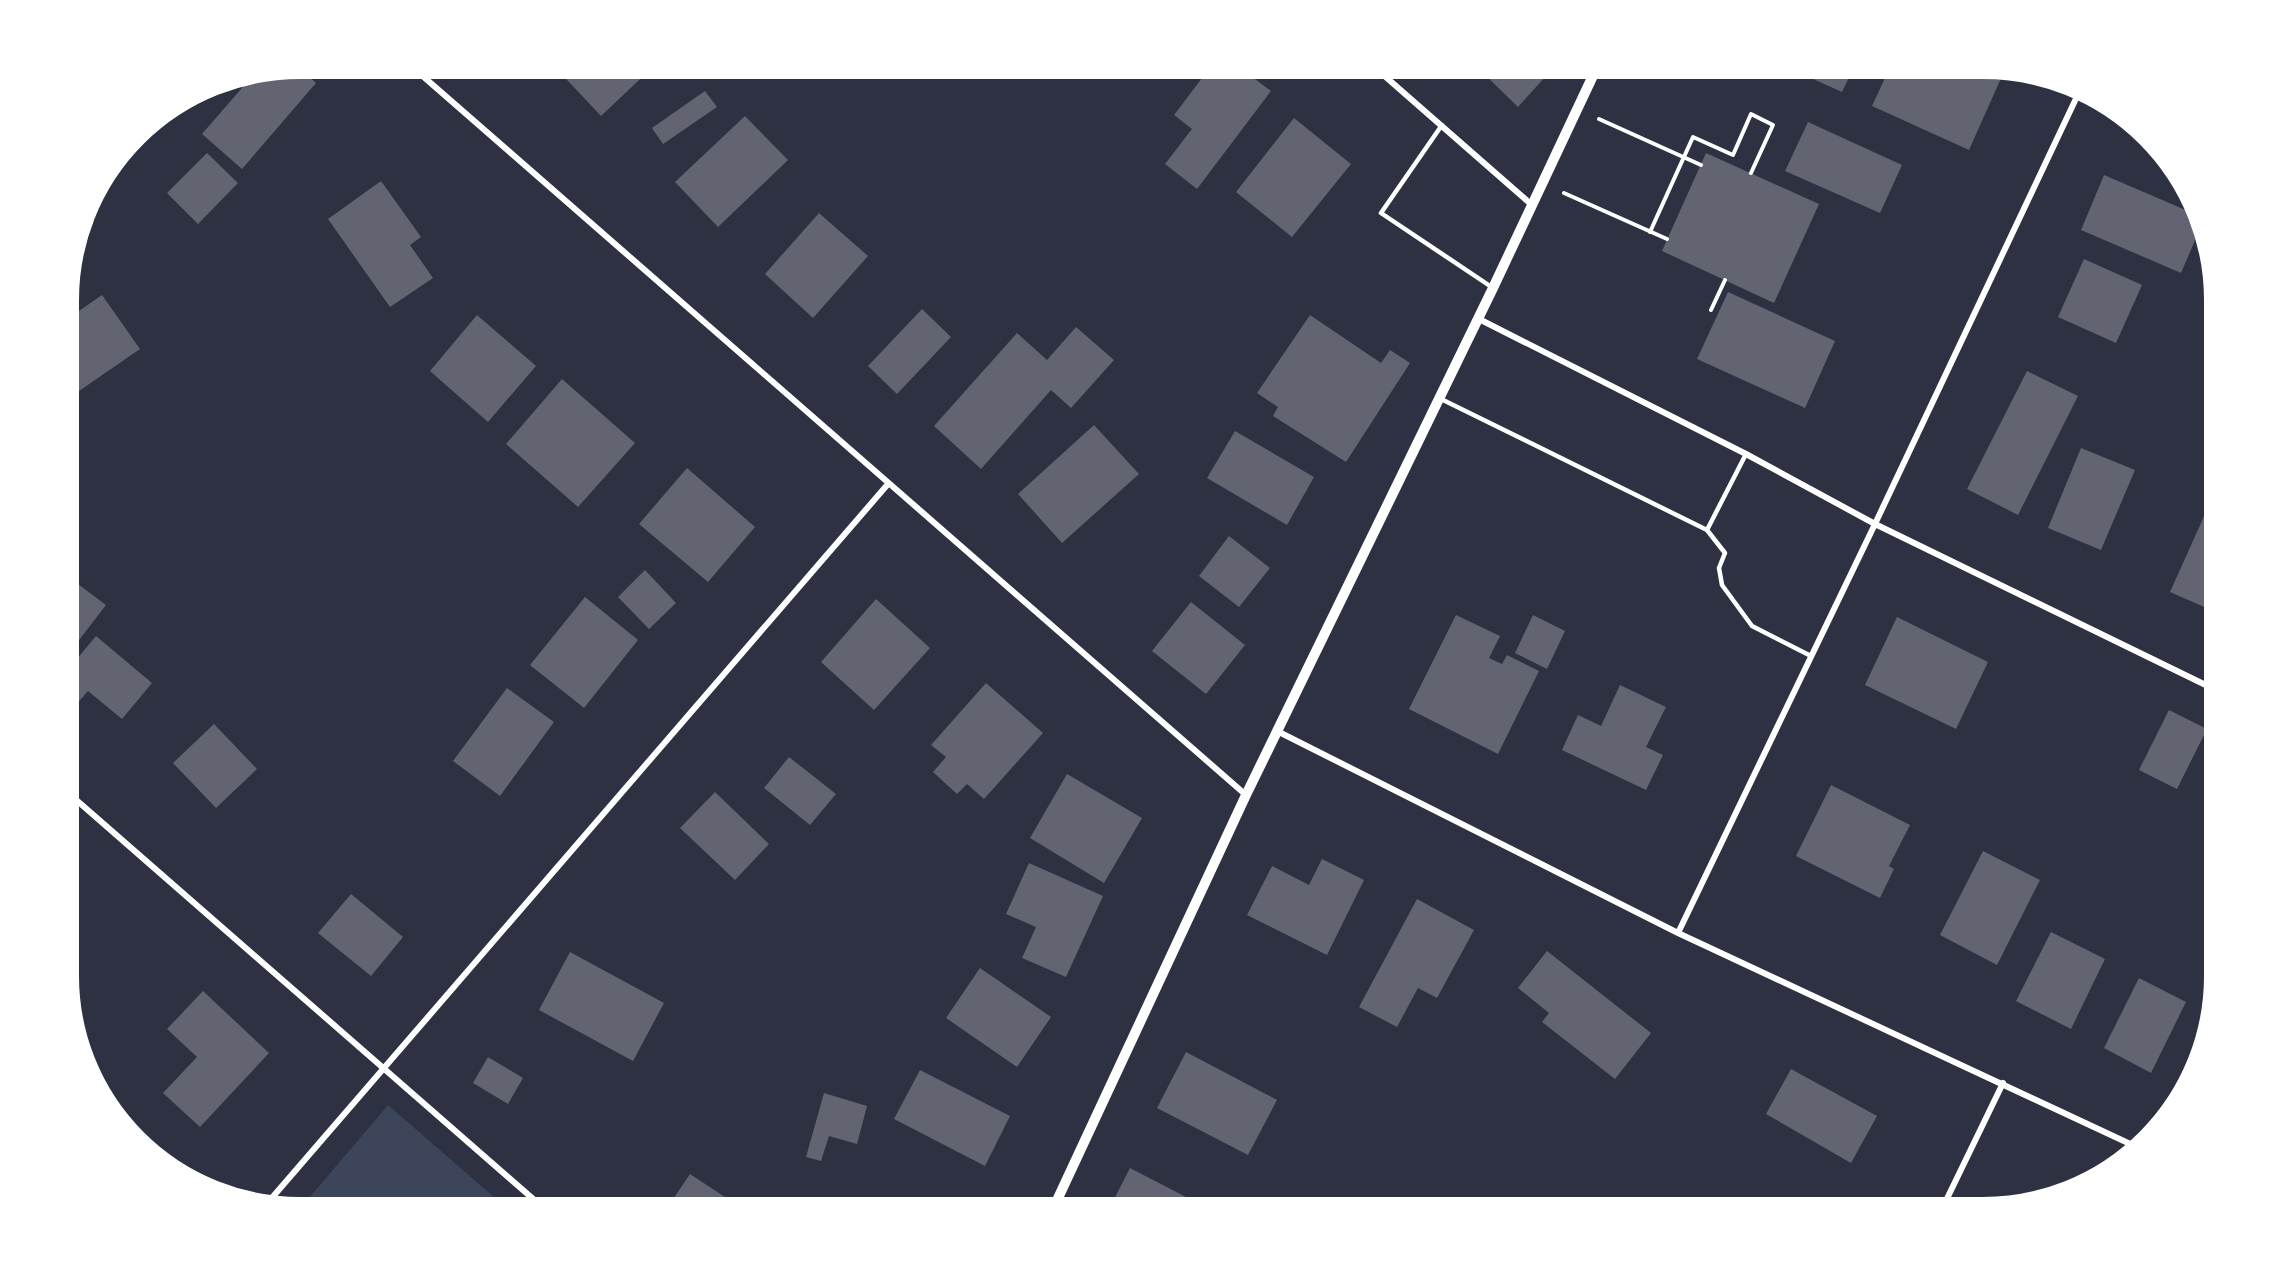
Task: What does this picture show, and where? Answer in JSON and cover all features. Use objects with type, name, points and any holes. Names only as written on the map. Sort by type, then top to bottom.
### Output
[{"type":"street","points":[[423,75],[1246,795]]},
{"type":"street","points":[[1385,75],[1532,205]]},
{"type":"street","points":[[1057,1201],[1246,795],[1493,288],[1593,75]]},
{"type":"street","points":[[1678,933],[2077,96]]},
{"type":"street","points":[[1478,318],[1746,454],[1875,524],[2208,686]]},
{"type":"street","points":[[271,1199],[888,484]]},
{"type":"street","points":[[1277,731],[1678,933],[2132,1144]]},
{"type":"street","points":[[75,799],[535,1201]]},
{"type":"street","points":[[1946,1201],[2003,1083]]},
{"type":"lane","points":[[1442,125],[1382,213],[1493,288]]},
{"type":"lane","points":[[1439,398],[1707,530],[1725,553],[1719,568],[1722,585],[1752,627],[1811,656]]},
{"type":"lane","points":[[1707,530],[1746,454]]},
{"type":"path","points":[[1577,109],[1701,165]]},
{"type":"path","points":[[1650,232],[1693,137],[1732,155],[1751,114],[1773,125],[1751,173]]},
{"type":"path","points":[[1542,183],[1667,239]]},
{"type":"path","points":[[1711,310],[1725,280]]},
{"type":"shaded area","points":[[388,1105],[498,1201],[306,1201]]},
{"type":"building","points":[[285,75],[307,75],[316,83],[242,169],[202,134],[248,81]]},
{"type":"building","points":[[562,75],[644,75],[601,116]]},
{"type":"building","points":[[1204,75],[1249,75],[1271,91],[1197,189],[1165,164],[1192,129],[1174,115]]},
{"type":"building","points":[[1485,75],[1547,75],[1518,107]]},
{"type":"building","points":[[1804,75],[1850,75],[1842,92]]},
{"type":"building","points":[[1886,75],[2002,76],[1969,150],[1872,106]]},
{"type":"building","points":[[705,91],[717,107],[663,144],[652,128]]},
{"type":"building","points":[[745,116],[788,160],[718,227],[675,182]]},
{"type":"building","points":[[1294,118],[1351,164],[1292,237],[1236,192]]},
{"type":"building","points":[[1808,122],[1902,165],[1880,213],[1785,171]]},
{"type":"building","points":[[207,153],[238,183],[198,224],[167,193]]},
{"type":"building","points":[[1706,153],[1819,204],[1774,303],[1662,251]]},
{"type":"building","points":[[2104,175],[2190,212],[2198,234],[2181,273],[2081,230]]},
{"type":"building","points":[[381,181],[421,237],[410,245],[433,278],[390,307],[328,219]]},
{"type":"building","points":[[819,213],[868,256],[813,318],[765,274]]},
{"type":"building","points":[[2084,259],[2142,285],[2116,343],[2058,317]]},
{"type":"building","points":[[1728,292],[1835,341],[1805,408],[1697,359]]},
{"type":"building","points":[[102,295],[140,349],[75,394],[75,314]]},
{"type":"building","points":[[922,309],[951,337],[897,394],[868,366]]},
{"type":"building","points":[[477,315],[536,366],[488,422],[430,371]]},
{"type":"building","points":[[1310,315],[1381,363],[1390,350],[1410,363],[1346,462],[1273,416],[1278,407],[1257,393]]},
{"type":"building","points":[[1076,327],[1114,360],[1071,408],[1051,390],[981,469],[934,426],[1017,333],[1047,360]]},
{"type":"building","points":[[2027,371],[2078,396],[2018,515],[1967,489]]},
{"type":"building","points":[[562,379],[635,443],[578,507],[506,444]]},
{"type":"building","points":[[1094,425],[1139,474],[1062,543],[1018,494]]},
{"type":"building","points":[[1235,431],[1314,477],[1287,525],[1207,478]]},
{"type":"building","points":[[2081,448],[2135,470],[2101,550],[2048,528]]},
{"type":"building","points":[[687,468],[755,527],[708,582],[639,524]]},
{"type":"building","points":[[2205,514],[2208,515],[2208,609],[2170,592]]},
{"type":"building","points":[[1229,536],[1270,568],[1239,607],[1199,576]]},
{"type":"building","points":[[645,570],[676,603],[649,629],[618,597]]},
{"type":"building","points":[[75,582],[106,605],[75,645]]},
{"type":"building","points":[[585,597],[638,640],[584,708],[530,665]]},
{"type":"building","points":[[876,599],[930,648],[874,710],[821,662]]},
{"type":"building","points":[[1191,602],[1245,645],[1206,694],[1152,651]]},
{"type":"building","points":[[1456,615],[1500,636],[1489,658],[1502,664],[1507,655],[1539,671],[1498,754],[1409,709]]},
{"type":"building","points":[[1533,615],[1565,631],[1547,669],[1515,653]]},
{"type":"building","points":[[1897,617],[1988,662],[1956,729],[1865,685]]},
{"type":"building","points":[[96,636],[152,683],[122,719],[88,691],[75,706],[75,661]]},
{"type":"building","points":[[986,683],[1043,733],[984,799],[967,784],[957,794],[933,772],[946,757],[931,745]]},
{"type":"building","points":[[1620,685],[1666,707],[1646,747],[1663,755],[1646,790],[1562,750],[1578,715],[1601,726]]},
{"type":"building","points":[[507,688],[554,722],[500,796],[453,761]]},
{"type":"building","points":[[2169,710],[2207,729],[2177,789],[2139,770]]},
{"type":"building","points":[[214,724],[257,769],[216,808],[173,763]]},
{"type":"building","points":[[789,757],[836,794],[810,825],[764,788]]},
{"type":"building","points":[[1067,774],[1142,818],[1104,883],[1030,838]]},
{"type":"building","points":[[1831,785],[1910,825],[1889,866],[1894,869],[1880,898],[1796,856]]},
{"type":"building","points":[[715,792],[769,844],[735,880],[680,828]]},
{"type":"building","points":[[1983,851],[2040,880],[1997,965],[1940,935]]},
{"type":"building","points":[[1322,859],[1364,880],[1327,955],[1247,915],[1272,866],[1309,885]]},
{"type":"building","points":[[1029,863],[1103,896],[1066,977],[1022,958],[1036,927],[1006,914]]},
{"type":"building","points":[[351,894],[403,937],[371,976],[318,933]]},
{"type":"building","points":[[1417,899],[1474,930],[1437,998],[1418,988],[1397,1027],[1359,1007]]},
{"type":"building","points":[[2051,932],[2105,959],[2071,1029],[2016,1001]]},
{"type":"building","points":[[1547,951],[1651,1033],[1615,1079],[1542,1022],[1549,1013],[1518,988]]},
{"type":"building","points":[[570,952],[664,1003],[633,1061],[539,1010]]},
{"type":"building","points":[[980,968],[1051,1017],[1017,1067],[946,1018]]},
{"type":"building","points":[[2139,978],[2186,1002],[2151,1073],[2104,1048]]},
{"type":"building","points":[[203,991],[269,1053],[200,1127],[163,1093],[197,1057],[167,1029]]},
{"type":"building","points":[[1186,1052],[1277,1100],[1248,1155],[1157,1108]]},
{"type":"building","points":[[488,1057],[523,1078],[508,1104],[473,1083]]},
{"type":"building","points":[[1791,1069],[1877,1116],[1851,1163],[1766,1114]]},
{"type":"building","points":[[920,1070],[1010,1116],[985,1166],[894,1119]]},
{"type":"building","points":[[824,1093],[867,1106],[857,1144],[829,1136],[821,1161],[806,1157]]},
{"type":"building","points":[[1130,1168],[1194,1201],[1113,1201]]},
{"type":"building","points":[[690,1174],[731,1201],[672,1201]]}]
